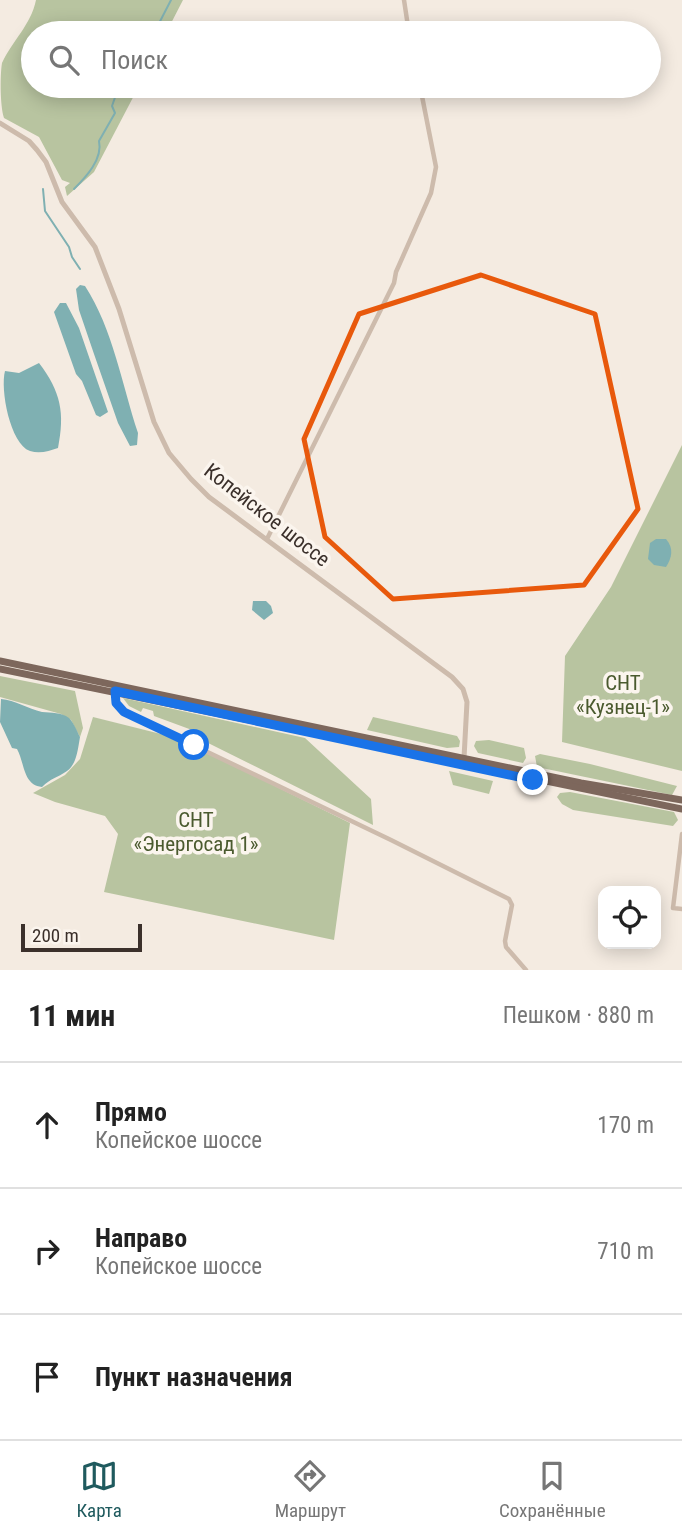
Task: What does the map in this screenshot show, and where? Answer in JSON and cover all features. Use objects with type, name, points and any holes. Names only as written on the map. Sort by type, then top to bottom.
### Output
[{"type":"main road","points":[[0,661],[682,809]]},
{"type":"main road","points":[[0,669],[463,762],[682,800]]},
{"type":"street","points":[[404,0],[407,21]]},
{"type":"street","points":[[267,539],[394,282],[430,193],[436,167],[422,98]]},
{"type":"street","name":"Копейское шоссе","points":[[0,123],[29,141],[37,150],[46,162],[62,202],[95,247],[104,267],[154,422],[169,453],[209,498],[452,677],[463,690],[467,717],[463,762]]},
{"type":"street","points":[[115,691],[116,703],[124,712],[391,840],[509,900],[512,905],[506,947],[526,970]]},
{"type":"street","points":[[682,834],[673,908],[682,909]]},
{"type":"highlighted area","points":[[481,275],[595,314],[638,509],[584,585],[393,599],[325,537],[304,439],[359,314]]},
{"type":"green space","points":[[36,0],[183,0],[172,21],[28,21]]},
{"type":"green space","points":[[21,32],[21,98],[133,98],[94,172],[67,196],[65,187],[70,183],[62,180],[39,137],[4,118],[1,75],[6,55]]},
{"type":"green space","name":"СНТ «Кузнец-1»","points":[[682,445],[682,771],[562,742],[565,656],[611,587]]},
{"type":"green space","points":[[0,676],[75,691],[83,728],[80,737],[71,720],[61,714],[0,697]]},
{"type":"green space","points":[[123,698],[305,738],[371,799],[373,825],[190,734],[192,730],[154,716],[153,711],[143,708],[141,712],[129,706]]},
{"type":"green space","name":"СНТ «Энергосад 1»","points":[[93,717],[177,738],[350,823],[334,940],[104,892],[118,834],[105,816],[33,793],[65,775],[80,759]]},
{"type":"green space","points":[[373,717],[457,736],[459,747],[447,748],[367,730]]},
{"type":"green space","points":[[489,740],[524,748],[526,758],[523,763],[478,753],[474,746],[476,741]]},
{"type":"green space","points":[[540,754],[677,786],[672,795],[537,767],[535,756]]},
{"type":"green space","points":[[449,771],[493,781],[489,794],[453,785]]},
{"type":"green space","points":[[570,792],[674,812],[678,820],[673,826],[573,810],[562,804],[557,797],[560,793]]},
{"type":"water","points":[[80,285],[85,286],[95,303],[110,339],[138,433],[137,445],[130,446],[118,423],[79,310],[76,289]]},
{"type":"water","points":[[60,303],[66,303],[79,328],[108,412],[100,417],[96,415],[82,381],[76,374],[54,312]]},
{"type":"water","points":[[39,363],[57,393],[61,424],[58,448],[37,452],[23,446],[12,427],[5,402],[4,379],[5,371],[19,373]]},
{"type":"water","points":[[656,539],[666,539],[670,546],[671,557],[666,567],[654,565],[648,559],[650,543]]},
{"type":"water","points":[[253,601],[266,601],[273,613],[264,620],[252,610]]},
{"type":"water","points":[[1,699],[69,718],[80,737],[70,768],[42,787],[31,782],[17,749],[12,748],[0,722]]},
{"type":"waterway","points":[[160,21],[171,0]]},
{"type":"waterway","points":[[74,189],[96,161],[99,141],[115,113],[112,106],[115,98]]},
{"type":"waterway","points":[[43,189],[45,211],[80,269]]},
{"type":"route","points":[[194,745],[124,712],[116,703],[115,691],[533,780]]}]
